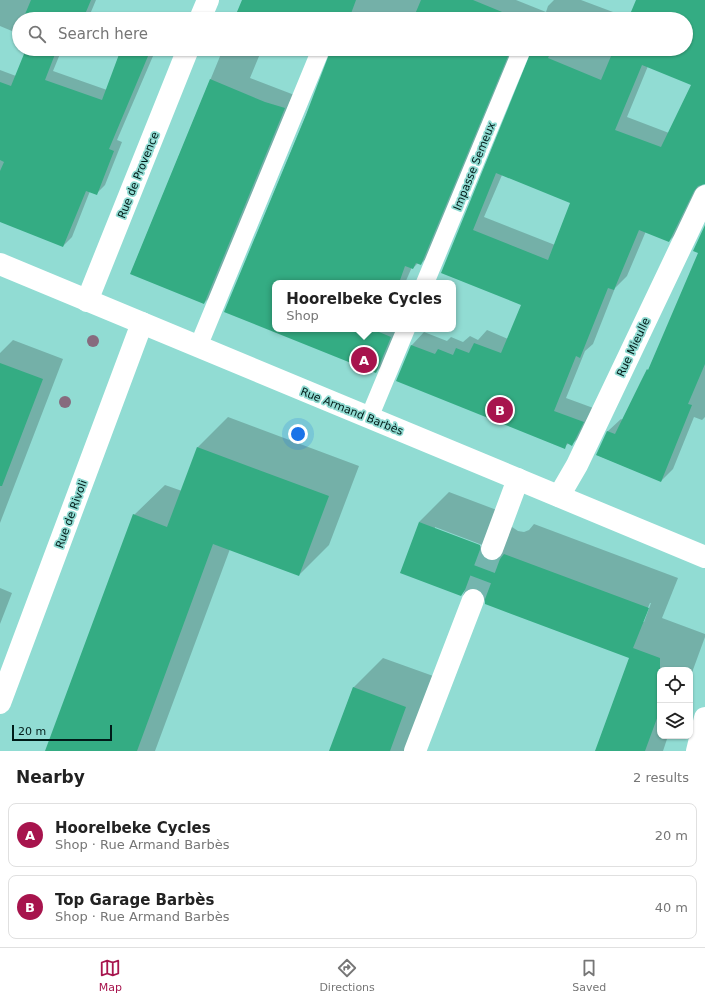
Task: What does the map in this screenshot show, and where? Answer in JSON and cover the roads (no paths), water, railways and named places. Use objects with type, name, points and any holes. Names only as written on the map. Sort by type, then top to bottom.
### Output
[{"type":"street","points":[[203,12],[208,0]]},
{"type":"street","name":"Rue de Provence","points":[[87,301],[185,56]]},
{"type":"street","name":"Rue Mieulle","points":[[560,496],[580,458],[705,196]]},
{"type":"street","name":"Rue Armand Barbès","points":[[0,264],[705,557]]},
{"type":"street","name":"Rue de Rivoli","points":[[0,703],[142,323]]},
{"type":"street","points":[[492,549],[518,480]]},
{"type":"street","points":[[415,751],[473,600]]},
{"type":"street","points":[[697,751],[705,718]]},
{"type":"lane","points":[[198,347],[318,56]]},
{"type":"lane","name":"Impasse Semeux","points":[[426,280],[519,56]]},
{"type":"lane","points":[[369,418],[405,332]]},
{"type":"tunnel","points":[[473,600],[492,549]]},
{"type":"place","name":"Hoorelbeke Cycles","points":[[364,360]]},
{"type":"place","name":"Top Garage Barbès","points":[[500,410]]}]
